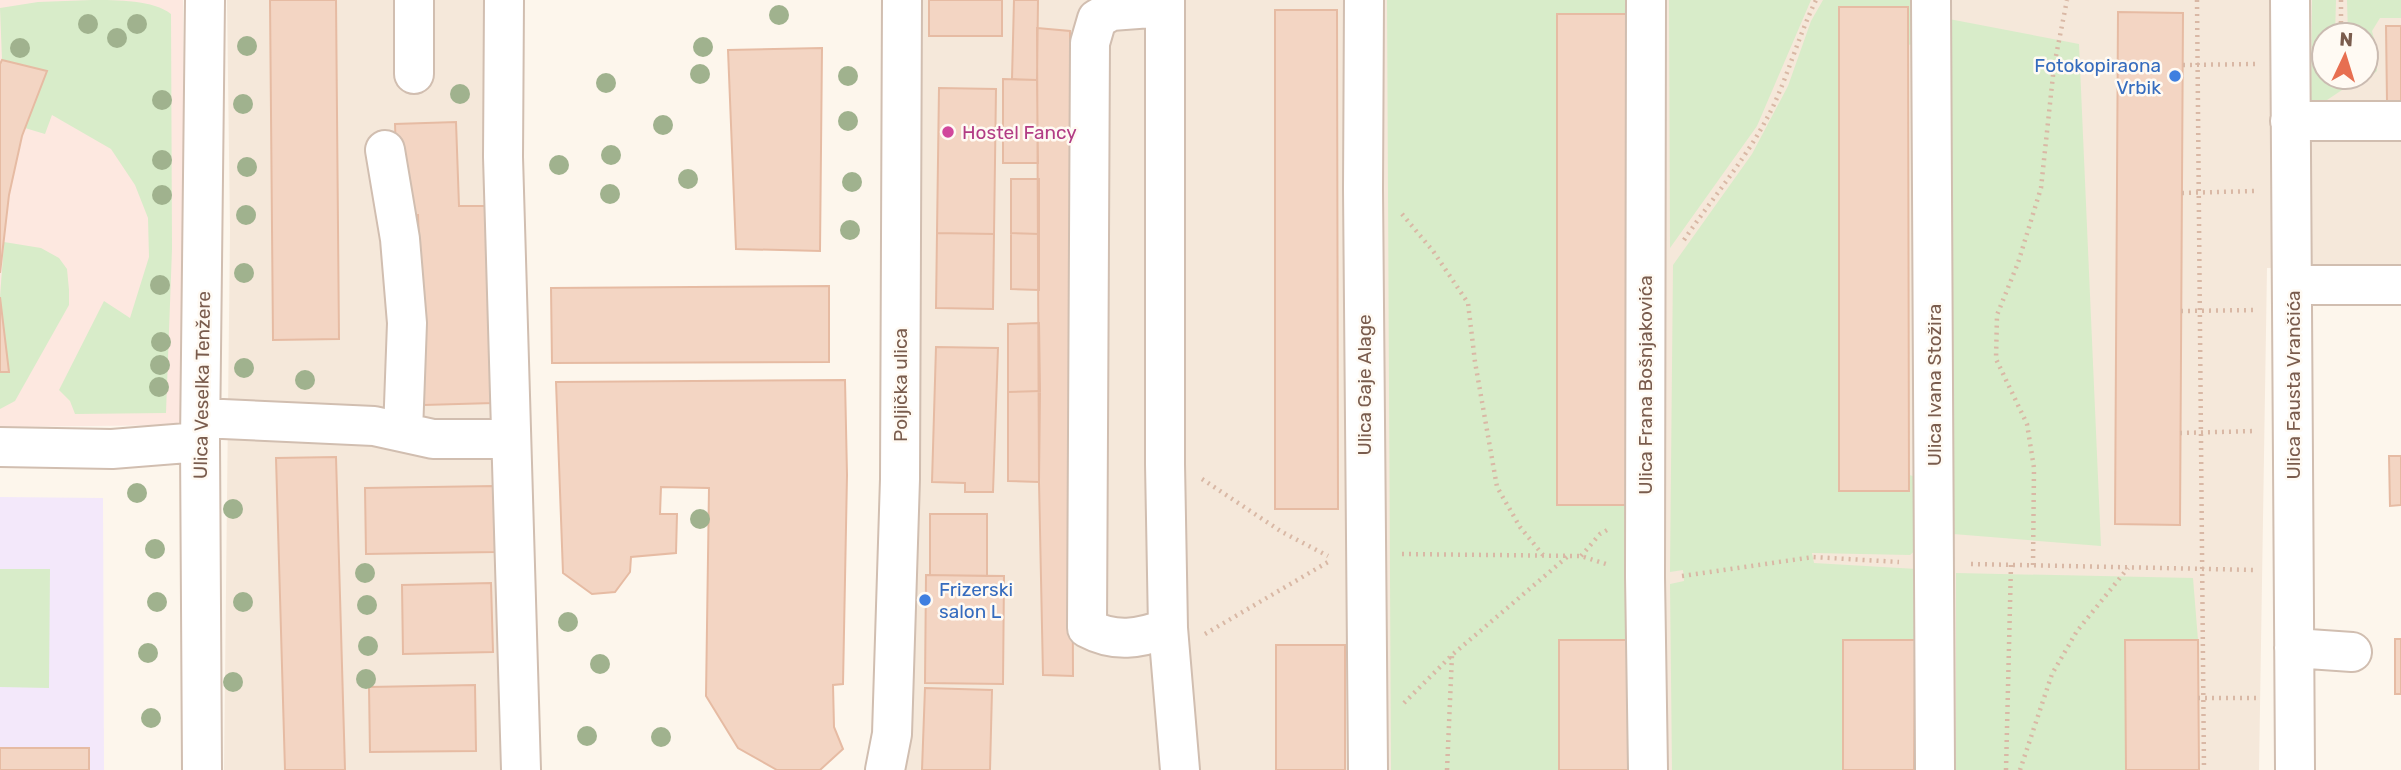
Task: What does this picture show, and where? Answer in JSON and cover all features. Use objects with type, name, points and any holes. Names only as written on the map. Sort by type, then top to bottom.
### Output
[{"type":"street","name":"Ulica Veselka Tenžere","points":[[202,770],[201,430],[205,0]]},
{"type":"street","points":[[414,0],[414,74]]},
{"type":"street","points":[[504,0],[503,158],[521,770]]},
{"type":"street","name":"Poljička ulica","points":[[885,770],[892,734],[900,479],[902,0]]},
{"type":"street","name":"Ulica Gaje Alage","points":[[1364,0],[1368,755]]},
{"type":"street","name":"Ulica Frana Bošnjakovića","points":[[1646,0],[1644,577],[1648,770]]},
{"type":"street","name":"Ulica Ivana Stožira","points":[[1931,0],[1935,770]]},
{"type":"street","name":"Ulica Fausta Vrančića","points":[[2290,0],[2290,121],[2281,298],[2294,648],[2295,770]]},
{"type":"street","points":[[1169,641],[1143,637],[1103,637],[1087,628],[1090,43],[1097,19],[1111,11],[1165,3],[1165,464],[1169,641],[1180,770]]},
{"type":"street","points":[[2290,121],[2401,121]]},
{"type":"street","points":[[385,150],[400,239],[407,323],[403,432]]},
{"type":"street","points":[[2281,298],[2401,285]]},
{"type":"street","points":[[0,447],[112,449],[201,430],[374,426],[433,439],[511,439]]},
{"type":"street","points":[[2294,648],[2352,652]]},
{"type":"path","points":[[1645,284],[1664,269],[1754,140],[1776,101],[1816,0]]},
{"type":"path","points":[[2033,565],[2034,468],[2027,424],[1996,359],[1997,315],[2018,263],[2040,188],[2054,66],[2067,0]]},
{"type":"path","points":[[2197,0],[2203,569],[2201,698],[2204,770]]},
{"type":"path","points":[[2341,0],[2341,21]]},
{"type":"path","points":[[2183,65],[2263,64]]},
{"type":"path","points":[[1363,189],[1381,194],[1398,209],[1433,251],[1468,303],[1475,362],[1497,487],[1520,527],[1543,556]]},
{"type":"path","points":[[2182,193],[2266,190]]},
{"type":"path","points":[[2181,311],[2201,311],[2281,298]]},
{"type":"path","points":[[2180,433],[2258,431]]},
{"type":"path","points":[[1165,464],[1209,482],[1282,532],[1333,559],[1169,641]]},
{"type":"path","points":[[1366,555],[1581,556],[1644,577],[1684,576],[1813,557],[1935,564],[2262,570]]},
{"type":"path","points":[[1368,755],[1452,655],[1568,557]]},
{"type":"path","points":[[2006,770],[2011,564]]},
{"type":"path","points":[[2020,770],[2053,674],[2077,631],[2129,567]]},
{"type":"path","points":[[1447,770],[1452,655]]},
{"type":"path","points":[[2201,698],[2262,698]]},
{"type":"shaded area","points":[[0,0],[183,0],[186,420],[182,425],[0,427]]},
{"type":"shaded area","points":[[227,0],[520,0],[526,770],[224,770],[230,229]]},
{"type":"shaded area","points":[[913,0],[2401,0],[2401,265],[2267,268],[2259,770],[884,770]]},
{"type":"shaded area","points":[[0,497],[103,498],[104,770],[0,770]]},
{"type":"green space","points":[[92,0],[145,3],[171,14],[172,249],[166,413],[75,414],[70,401],[59,390],[104,301],[130,318],[149,257],[148,218],[135,185],[111,149],[52,115],[45,134],[25,128],[47,71],[2,60],[0,8],[38,2]]},
{"type":"green space","points":[[1387,0],[1628,0],[1628,14],[1557,15],[1557,504],[1629,505],[1633,640],[1559,640],[1559,770],[1391,770]]},
{"type":"green space","points":[[1669,0],[1811,0],[1757,126],[1670,248]]},
{"type":"green space","points":[[1823,0],[1917,0],[1917,43],[1908,45],[1908,8],[1839,8],[1839,490],[1908,491],[1909,475],[1917,477],[1917,549],[1910,555],[1812,553],[1814,563],[1917,569],[1919,660],[1914,660],[1914,640],[1843,640],[1843,770],[1672,770],[1670,584],[1684,581],[1683,570],[1670,572],[1673,265],[1752,154],[1788,86],[1811,21]]},
{"type":"green space","points":[[2312,0],[2336,0],[2335,21],[2312,21]]},
{"type":"green space","points":[[2347,0],[2401,0],[2401,18],[2348,21]]},
{"type":"green space","points":[[1949,19],[2079,44],[2101,546],[1953,534]]},
{"type":"green space","points":[[2311,91],[2340,91],[2327,100],[2311,102]]},
{"type":"green space","points":[[4,242],[41,248],[59,258],[67,269],[69,305],[15,401],[0,409],[0,372],[8,371],[0,297]]},
{"type":"green space","points":[[0,569],[50,569],[49,688],[0,687]]},
{"type":"green space","points":[[1956,573],[2193,578],[2198,640],[2126,640],[2126,770],[1956,770]]},
{"type":"building","points":[[270,0],[336,0],[339,339],[273,340]]},
{"type":"building","points":[[929,0],[1002,0],[1002,36],[929,36]]},
{"type":"building","points":[[1014,0],[1038,0],[1037,80],[1012,79]]},
{"type":"building","points":[[1839,7],[1908,7],[1909,491],[1839,491]]},
{"type":"building","points":[[1275,10],[1337,10],[1338,509],[1275,509]]},
{"type":"building","points":[[2118,12],[2183,13],[2180,525],[2115,524]]},
{"type":"building","points":[[1557,14],[1628,14],[1629,505],[1557,505]]},
{"type":"building","points":[[2386,26],[2401,26],[2401,101],[2387,101]]},
{"type":"building","points":[[1037,28],[1070,31],[1073,676],[1043,675],[1039,482]]},
{"type":"building","points":[[822,48],[820,251],[736,249],[728,50]]},
{"type":"building","points":[[2,60],[47,71],[22,136],[9,195],[0,273],[0,64]]},
{"type":"building","points":[[1003,79],[1037,80],[1038,163],[1003,163]]},
{"type":"building","points":[[939,88],[996,89],[994,234],[937,233]]},
{"type":"building","points":[[456,122],[459,206],[487,206],[493,403],[424,405],[418,215],[398,215],[395,124]]},
{"type":"building","points":[[1011,179],[1039,179],[1039,234],[1011,233]]},
{"type":"building","points":[[937,233],[994,234],[993,309],[936,308]]},
{"type":"building","points":[[1011,233],[1039,234],[1039,290],[1011,289]]},
{"type":"building","points":[[829,286],[829,362],[552,363],[551,288]]},
{"type":"building","points":[[0,297],[9,372],[0,372]]},
{"type":"building","points":[[1039,323],[1040,391],[1008,392],[1008,324]]},
{"type":"building","points":[[936,347],[998,348],[993,492],[965,492],[965,483],[932,482]]},
{"type":"building","points":[[845,380],[847,475],[843,684],[833,685],[834,727],[843,749],[820,770],[777,770],[738,748],[706,696],[709,488],[661,487],[660,514],[677,514],[676,553],[631,557],[630,572],[615,592],[592,594],[563,573],[556,382]]},
{"type":"building","points":[[1040,391],[1039,482],[1008,481],[1008,392]]},
{"type":"building","points":[[2389,456],[2401,456],[2401,505],[2390,506]]},
{"type":"building","points":[[336,457],[345,770],[285,770],[276,458]]},
{"type":"building","points":[[494,486],[495,552],[366,554],[365,488]]},
{"type":"building","points":[[930,514],[987,514],[987,576],[930,575]]},
{"type":"building","points":[[926,575],[1004,576],[1003,684],[925,683]]},
{"type":"building","points":[[491,583],[493,652],[403,654],[402,585]]},
{"type":"building","points":[[2395,639],[2401,639],[2401,694],[2395,694]]},
{"type":"building","points":[[1559,640],[1633,640],[1633,770],[1559,770]]},
{"type":"building","points":[[1843,640],[1915,640],[1914,770],[1843,770]]},
{"type":"building","points":[[2125,640],[2198,640],[2199,770],[2126,770]]},
{"type":"building","points":[[1276,645],[1345,645],[1345,770],[1276,770]]},
{"type":"building","points":[[475,685],[476,751],[370,752],[369,687]]},
{"type":"building","points":[[925,688],[992,690],[990,770],[922,770]]},
{"type":"building","points":[[0,748],[89,748],[89,770],[0,770]]},
{"type":"place","name":"Fotokopiraona Vrbik","points":[[2175,76]]},
{"type":"place","name":"Hostel Fancy","points":[[948,132]]},
{"type":"place","name":"Frizerski salon L","points":[[925,600]]}]
